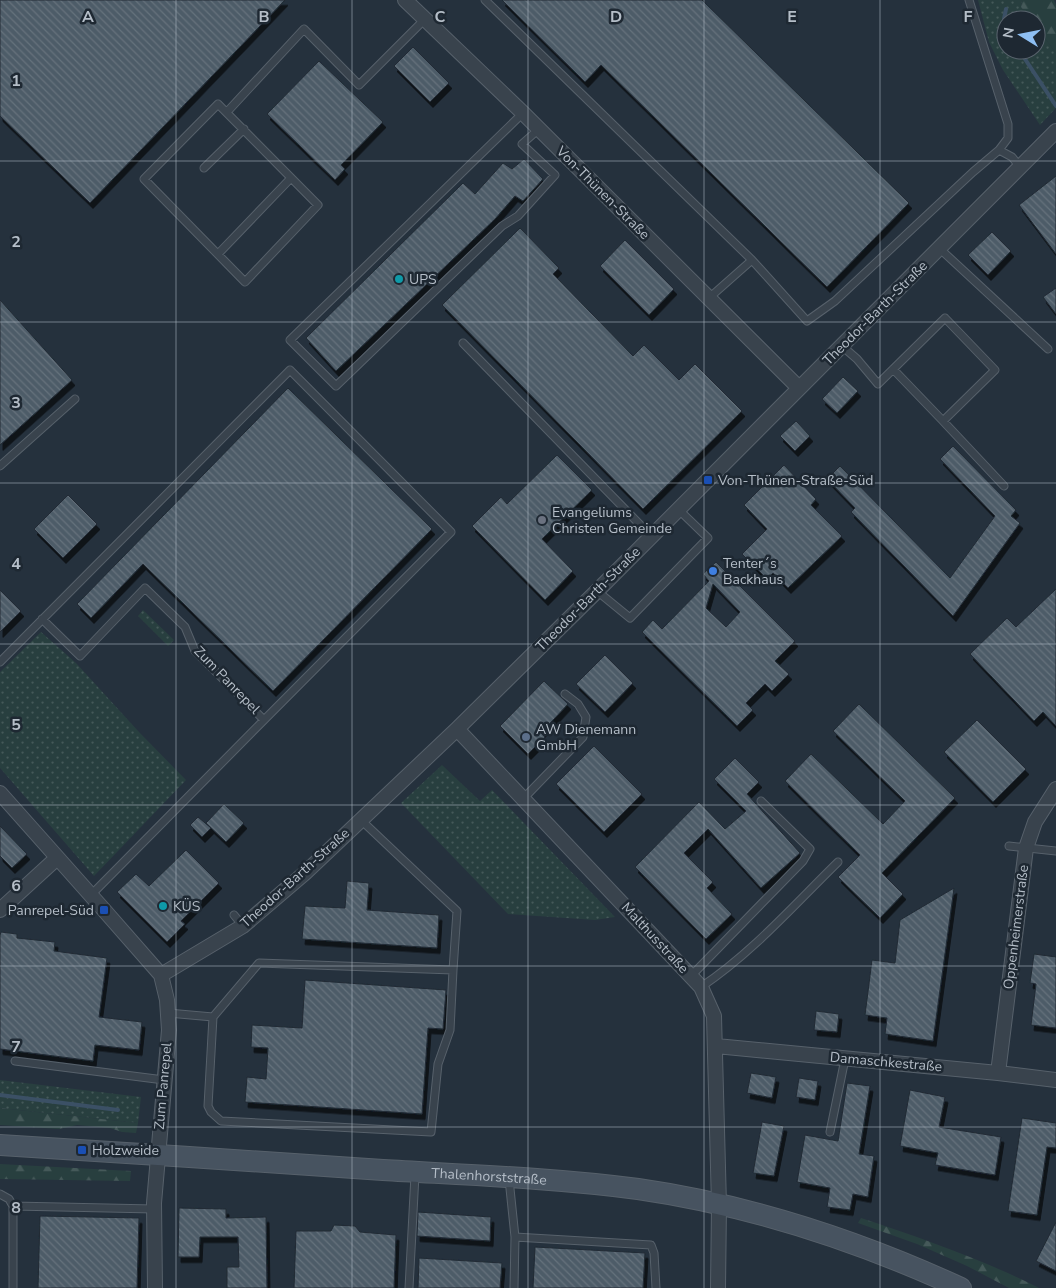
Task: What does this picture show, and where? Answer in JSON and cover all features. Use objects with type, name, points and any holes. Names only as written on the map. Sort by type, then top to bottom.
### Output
[{"type":"main road","name":"Thalenhorststraße","points":[[0,1145],[509,1178],[639,1190],[719,1205],[835,1237],[923,1270],[961,1288]]},
{"type":"street","name":"Von-Thünen-Straße","points":[[405,0],[523,113],[799,388]]},
{"type":"street","name":"Theodor-Barth-Straße","points":[[161,975],[305,873],[457,729],[597,591],[1056,131]]},
{"type":"street","name":"Malthusstraße","points":[[457,729],[701,987],[714,1016],[716,1046],[719,1205],[718,1288]]},
{"type":"street","name":"Oppenheimerstraße","points":[[998,1073],[1026,848],[1035,822],[1056,789]]},
{"type":"street","name":"Zum Panrepel","points":[[0,793],[161,975],[167,1000],[169,1030],[157,1154]]},
{"type":"street","points":[[0,910],[57,858]]},
{"type":"street","name":"Damaschkestraße","points":[[716,1046],[1056,1080]]},
{"type":"street","points":[[155,1288],[154,1209],[157,1154]]},
{"type":"lane","points":[[485,0],[752,260],[807,321],[835,301],[999,150],[1008,138],[1008,124],[969,0]]},
{"type":"lane","points":[[227,112],[304,30],[359,85],[425,18]]},
{"type":"lane","points":[[218,104],[227,112],[318,205],[245,282],[144,179],[218,104]]},
{"type":"lane","points":[[523,113],[290,340],[336,386],[502,226],[518,216],[556,175],[522,144],[539,129]]},
{"type":"lane","points":[[204,168],[244,129]]},
{"type":"lane","points":[[999,150],[1012,157],[1020,166]]},
{"type":"lane","points":[[218,254],[292,178]]},
{"type":"lane","points":[[939,248],[1048,349]]},
{"type":"lane","points":[[709,298],[752,260]]},
{"type":"lane","points":[[842,346],[857,359],[878,384],[945,318],[995,370],[943,421]]},
{"type":"lane","points":[[463,343],[651,536]]},
{"type":"lane","points":[[894,369],[1004,486]]},
{"type":"lane","points":[[0,662],[290,370],[451,532],[264,720]]},
{"type":"lane","points":[[0,466],[75,399]]},
{"type":"lane","points":[[597,591],[630,618],[708,538],[678,509]]},
{"type":"lane","name":"Zum Panrepel","points":[[42,619],[80,656],[145,588],[185,627],[195,651],[264,720],[91,895]]},
{"type":"lane","points":[[523,799],[584,737],[586,717],[578,704],[565,694]]},
{"type":"lane","points":[[691,976],[803,861],[810,849],[761,801]]},
{"type":"lane","points":[[361,820],[457,911],[450,1030],[438,1064],[431,1132],[222,1121],[211,1112],[208,1106],[213,1017],[259,963],[453,970]]},
{"type":"lane","points":[[1009,846],[1056,851]]},
{"type":"lane","points":[[701,987],[721,973],[752,945],[838,862]]},
{"type":"lane","points":[[168,1013],[213,1017]]},
{"type":"lane","points":[[830,1132],[845,1059]]},
{"type":"lane","points":[[14,1061],[164,1080]]},
{"type":"lane","points":[[409,1288],[415,1172]]},
{"type":"lane","points":[[509,1178],[515,1237],[514,1288]]},
{"type":"lane","points":[[0,1194],[9,1199],[13,1206],[12,1288]]},
{"type":"lane","points":[[13,1206],[154,1209]]},
{"type":"lane","points":[[515,1237],[652,1245],[654,1248],[656,1288]]},
{"type":"green space","points":[[978,0],[1022,0],[1021,7],[1023,10],[996,10],[996,56],[989,42]]},
{"type":"green space","points":[[1022,0],[1054,0],[1056,5],[1056,53],[1046,40],[1046,10],[1023,10],[1021,7]]},
{"type":"green space","points":[[1046,40],[1056,53],[1056,108],[1040,125],[998,60],[1046,60]]},
{"type":"green space","points":[[143,610],[174,640],[168,646],[138,616]]},
{"type":"green space","points":[[41,632],[76,663],[186,780],[94,876],[0,768],[0,672]]},
{"type":"green space","points":[[442,765],[480,801],[492,790],[615,917],[595,920],[508,914],[401,803]]},
{"type":"green space","points":[[0,1080],[141,1097],[138,1123],[0,1108]]},
{"type":"green space","points":[[0,1108],[138,1123],[136,1133],[77,1125],[59,1129],[0,1125]]},
{"type":"green space","points":[[0,1164],[131,1171],[130,1181],[0,1179]]},
{"type":"green space","points":[[861,1218],[973,1258],[1039,1288],[1009,1288],[967,1266],[917,1244],[858,1223]]},
{"type":"building","points":[[0,0],[285,0],[90,203],[0,116]]},
{"type":"building","points":[[502,0],[702,0],[909,203],[827,287],[601,65],[585,82]]},
{"type":"building","points":[[413,47],[449,83],[430,102],[394,66]]},
{"type":"building","points":[[319,61],[383,122],[341,165],[345,169],[335,180],[267,114]]},
{"type":"building","name":"UPS","points":[[524,159],[543,179],[523,201],[515,196],[495,219],[336,371],[306,338],[463,183],[475,194],[503,163],[512,169]]},
{"type":"building","points":[[1056,176],[1056,254],[1019,205]]},
{"type":"building","points":[[520,228],[559,268],[553,274],[633,356],[644,345],[679,380],[695,364],[742,411],[643,509],[442,305]]},
{"type":"building","points":[[992,232],[1011,251],[988,275],[968,255]]},
{"type":"building","points":[[625,240],[674,289],[649,315],[600,266]]},
{"type":"building","points":[[1056,288],[1056,314],[1043,297]]},
{"type":"building","points":[[0,300],[72,380],[0,445]]},
{"type":"building","points":[[843,377],[858,391],[837,413],[822,399]]},
{"type":"building","points":[[288,388],[432,529],[273,691],[143,564],[91,618],[77,604]]},
{"type":"building","points":[[796,421],[810,436],[795,451],[780,436]]},
{"type":"building","points":[[953,446],[1016,510],[1011,516],[1020,523],[953,616],[851,512],[855,508],[827,479],[840,466],[950,578],[995,516],[940,459]]},
{"type":"building","points":[[557,455],[592,490],[542,539],[573,571],[545,600],[472,526],[501,497],[507,504]]},
{"type":"building","points":[[784,465],[816,499],[811,505],[842,536],[788,588],[773,573],[767,579],[742,554],[767,529],[744,505]]},
{"type":"building","points":[[68,495],[97,524],[63,558],[34,529]]},
{"type":"building","points":[[716,562],[795,641],[775,661],[789,674],[772,691],[765,684],[746,703],[753,710],[737,726],[642,632],[653,620],[662,629],[709,581],[703,574]],"holes":[[[713,584],[740,612],[726,627],[706,608]]]},
{"type":"building","points":[[1056,589],[1056,726],[1043,712],[1034,721],[970,654],[1007,618],[1016,627]]},
{"type":"building","points":[[0,590],[21,611],[0,632]]},
{"type":"building","points":[[605,655],[633,683],[605,712],[576,684]]},
{"type":"building","points":[[544,681],[568,704],[541,733],[545,737],[528,754],[500,726]]},
{"type":"building","points":[[859,704],[955,798],[882,873],[903,894],[880,918],[838,877],[860,855],[785,781],[811,754],[883,824],[905,801],[833,731]]},
{"type":"building","points":[[977,720],[1026,769],[993,802],[944,752]]},
{"type":"building","points":[[594,746],[642,794],[604,832],[556,784]]},
{"type":"building","points":[[735,758],[759,782],[747,794],[800,853],[761,888],[708,829],[684,853],[713,882],[707,888],[732,914],[706,939],[635,867],[699,802],[725,829],[746,811],[714,779]]},
{"type":"building","points":[[224,804],[244,823],[226,842],[206,823]]},
{"type":"building","points":[[198,817],[211,828],[202,837],[190,825]]},
{"type":"building","points":[[0,826],[27,854],[12,868],[0,856]]},
{"type":"building","name":"KÜS","points":[[186,850],[219,883],[181,921],[185,924],[167,942],[117,892],[136,874],[149,886]]},
{"type":"building","points":[[347,881],[369,883],[367,910],[439,915],[437,948],[302,939],[305,906],[345,908]]},
{"type":"building","points":[[954,888],[933,1041],[885,1034],[887,1018],[865,1015],[872,960],[895,963],[900,920]]},
{"type":"building","points":[[1,932],[17,934],[17,938],[55,942],[54,951],[107,958],[99,1017],[142,1022],[139,1050],[95,1045],[93,1061],[0,1049]]},
{"type":"building","points":[[1034,954],[1056,957],[1056,1028],[1031,1025],[1036,984],[1030,983]]},
{"type":"building","points":[[305,980],[446,990],[443,1029],[428,1028],[422,1114],[245,1102],[247,1077],[266,1079],[268,1048],[251,1047],[252,1025],[302,1028]]},
{"type":"building","points":[[816,1011],[839,1014],[837,1032],[814,1030]]},
{"type":"building","points":[[751,1073],[776,1077],[772,1098],[747,1093]]},
{"type":"building","points":[[799,1078],[818,1081],[815,1100],[796,1097]]},
{"type":"building","points":[[847,1083],[870,1086],[859,1154],[874,1156],[868,1197],[853,1194],[850,1210],[827,1207],[830,1188],[797,1182],[805,1135],[838,1141]]},
{"type":"building","points":[[910,1090],[945,1097],[939,1127],[1001,1137],[995,1175],[935,1165],[938,1153],[900,1146]]},
{"type":"building","points":[[1022,1118],[1056,1123],[1056,1148],[1047,1147],[1037,1215],[1008,1211]]},
{"type":"building","points":[[762,1122],[784,1126],[774,1176],[753,1173]]},
{"type":"building","points":[[179,1208],[226,1209],[226,1218],[266,1217],[267,1288],[227,1288],[227,1267],[239,1267],[238,1237],[200,1237],[199,1257],[178,1257]]},
{"type":"building","points":[[418,1212],[491,1217],[490,1241],[417,1236]]},
{"type":"building","points":[[40,1216],[139,1218],[137,1288],[38,1288]]},
{"type":"building","points":[[1056,1222],[1056,1271],[1036,1261]]},
{"type":"building","points":[[334,1225],[355,1226],[360,1232],[396,1235],[394,1288],[294,1288],[296,1231],[331,1231]]},
{"type":"building","points":[[535,1247],[645,1253],[643,1288],[533,1288]]},
{"type":"building","points":[[419,1258],[502,1263],[500,1288],[418,1288]]},
{"type":"waterway","points":[[1026,60],[1056,106]]},
{"type":"waterway","points":[[0,1095],[118,1110]]},
{"type":"place","name":"UPS","points":[[399,279]]},
{"type":"place","name":"Von-Thünen-Straße-Süd","points":[[708,480]]},
{"type":"place","name":"Evangeliums Christen Gemeinde","points":[[542,520]]},
{"type":"place","name":"Tenter´s Backhaus","points":[[713,571]]},
{"type":"place","name":"AW Dienemann GmbH","points":[[526,737]]},
{"type":"place","name":"KÜS","points":[[163,906]]},
{"type":"place","name":"Panrepel-Süd","points":[[104,910]]},
{"type":"place","name":"Holzweide","points":[[82,1150]]}]
